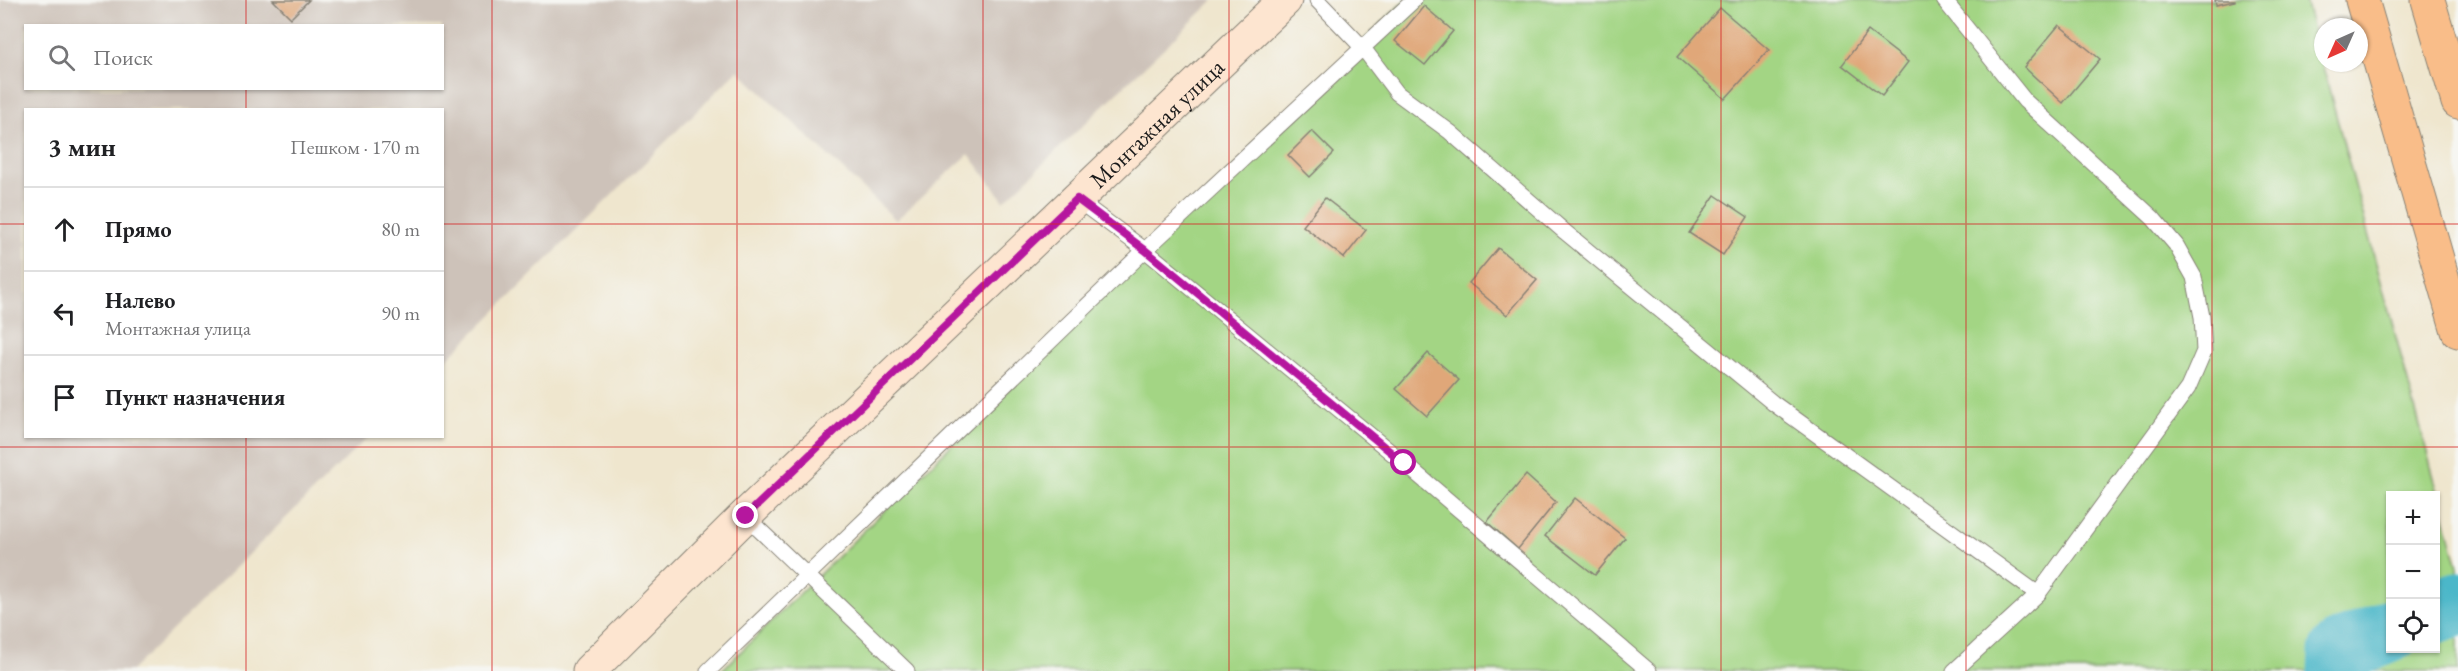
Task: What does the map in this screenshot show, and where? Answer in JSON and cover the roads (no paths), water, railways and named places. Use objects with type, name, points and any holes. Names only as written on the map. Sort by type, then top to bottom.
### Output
[{"type":"main road","points":[[2362,0],[2458,331]]},
{"type":"main road","points":[[2428,0],[2458,102]]},
{"type":"street","name":"Монтажная улица","points":[[589,671],[746,516],[1285,0]]},
{"type":"lane","points":[[1317,0],[1363,48],[1397,93],[1450,132],[1565,232],[1773,403],[2038,594]]},
{"type":"lane","points":[[708,671],[1145,250],[1414,0]]},
{"type":"lane","points":[[1944,0],[2025,101],[2153,218],[2176,245],[2194,277],[2202,317],[2204,351],[2188,388],[2038,594],[1954,671]]},
{"type":"lane","points":[[1077,199],[1145,250],[1404,463],[1649,671]]},
{"type":"lane","points":[[746,516],[907,671]]},
{"type":"waterway","points":[[2440,610],[2458,603]]},
{"type":"waterway","points":[[2339,671],[2340,652],[2386,633]]}]
